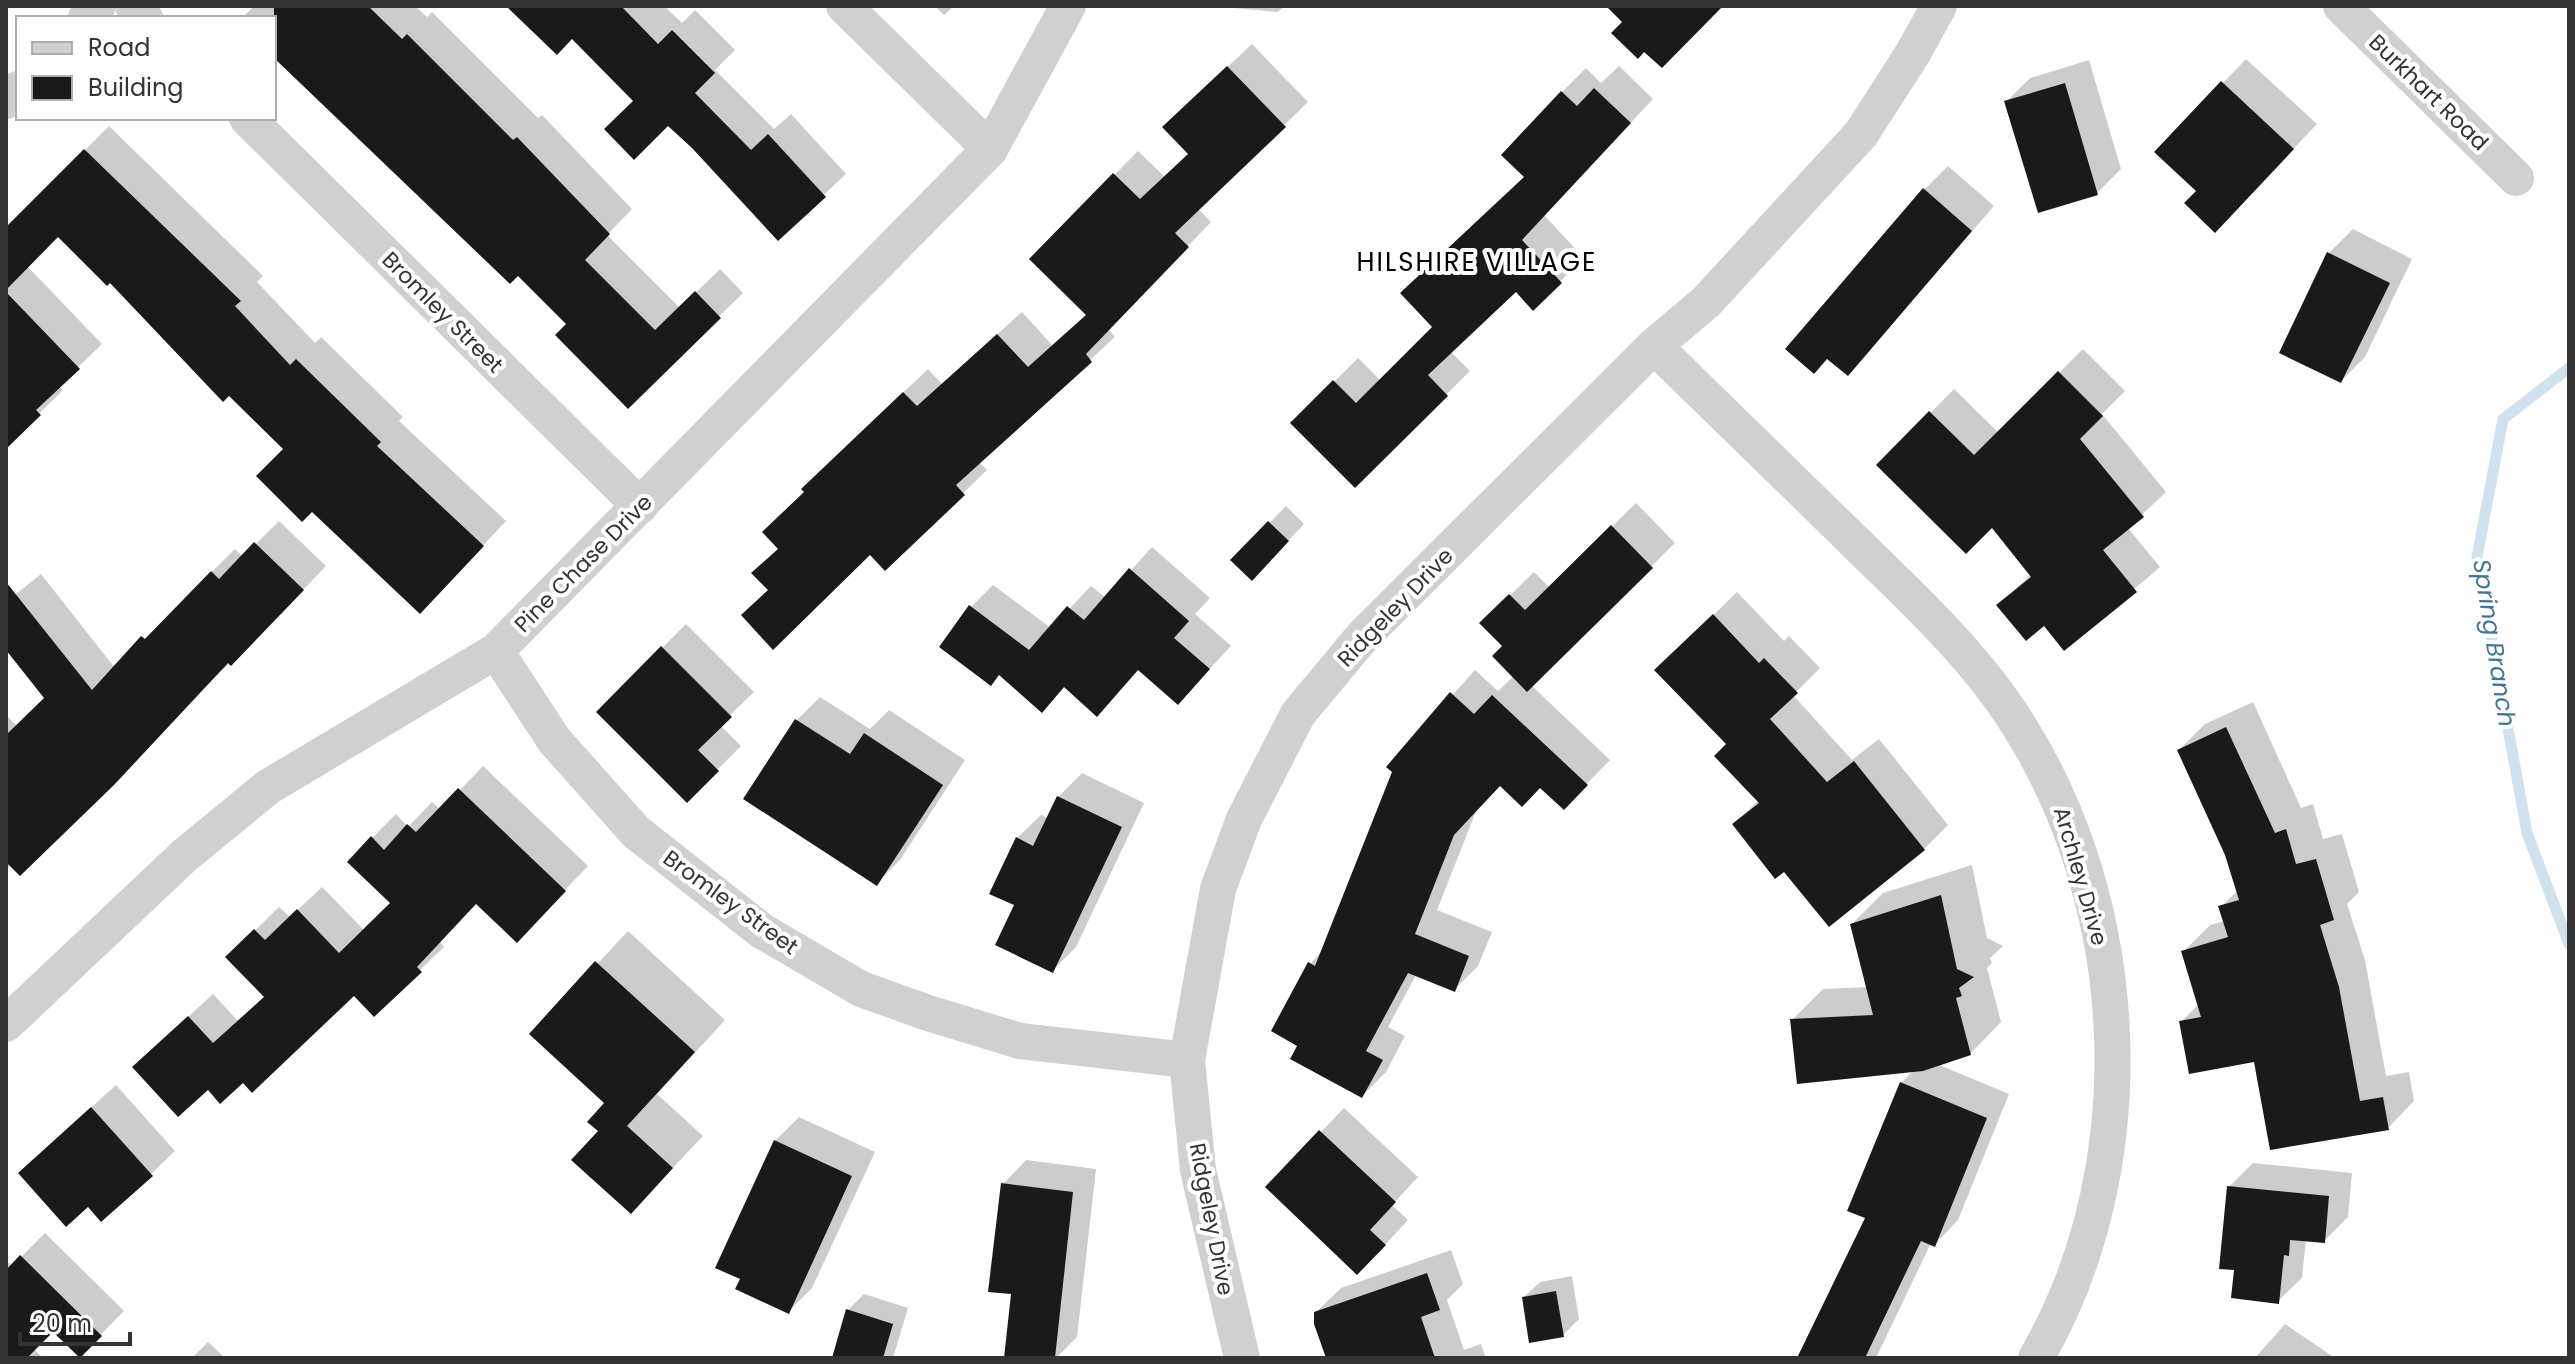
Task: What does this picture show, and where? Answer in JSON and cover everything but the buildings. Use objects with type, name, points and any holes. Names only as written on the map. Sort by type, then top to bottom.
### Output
[{"type":"street","points":[[844,6],[990,149]]},
{"type":"street","name":"Pine Chase Drive","points":[[6,1024],[184,856],[268,787],[496,651],[990,149],[1068,6]]},
{"type":"street","name":"Ridgeley Drive","points":[[1242,1358],[1198,1170],[1187,1060],[1218,889],[1244,819],[1298,714],[1363,636],[1654,346],[1706,302],[1861,134],[1939,6]]},
{"type":"street","name":"Burkhart Road","points":[[2341,6],[2516,178]]},
{"type":"street","name":"Bromley Street","points":[[249,120],[640,506]]},
{"type":"street","name":"Archley Drive","points":[[1654,346],[1936,621],[2001,699],[2055,788],[2082,867],[2105,961],[2114,1087],[2097,1206],[2057,1321],[2036,1358]]},
{"type":"street","name":"Bromley Street","points":[[496,651],[554,740],[636,832],[762,931],[861,989],[1020,1041],[1187,1060]]},
{"type":"waterway","name":"Spring Branch","points":[[2569,368],[2503,419],[2477,557],[2527,833],[2569,944]]},
{"type":"district","name":"HILSHIRE VILLAGE","points":[[1477,262]]}]
